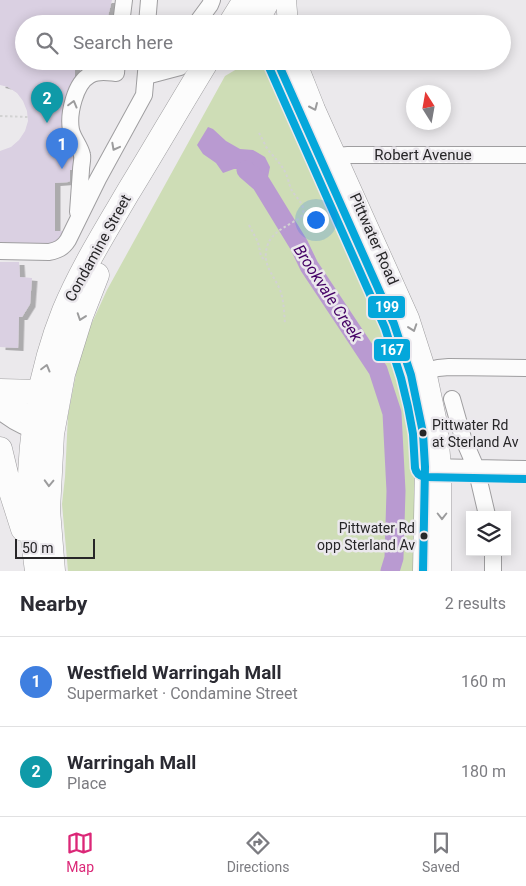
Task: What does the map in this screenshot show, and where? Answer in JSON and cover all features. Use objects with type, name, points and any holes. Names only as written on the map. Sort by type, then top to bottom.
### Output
[{"type":"highway","name":"Condamine Street","points":[[53,571],[44,425],[40,392],[55,336],[76,285],[102,236],[202,70]]},
{"type":"highway","name":"Condamine Street","points":[[36,562],[31,528],[31,464],[91,288],[99,270],[162,157],[218,70]]},
{"type":"highway","points":[[0,391],[40,392]]},
{"type":"highway","points":[[0,449],[21,524],[36,562]]},
{"type":"main road","points":[[286,0],[287,15]]},
{"type":"main road","name":"Pittwater Road","points":[[285,70],[410,318],[418,373],[418,405],[423,433],[433,467],[441,571]]},
{"type":"main road","name":"Pittwater Road","points":[[423,571],[433,467]]},
{"type":"street","points":[[122,15],[124,0]]},
{"type":"street","points":[[147,15],[148,0]]},
{"type":"street","points":[[157,0],[157,15]]},
{"type":"street","points":[[203,15],[212,0]]},
{"type":"street","points":[[78,219],[82,155],[72,137],[70,115],[78,89],[84,80],[90,75],[100,72],[116,73],[116,70]]},
{"type":"street","points":[[0,251],[49,252],[63,247],[144,95],[150,70]]},
{"type":"street","name":"Robert Avenue","points":[[328,157],[526,155]]},
{"type":"street","points":[[418,373],[449,367],[526,368]]},
{"type":"street","points":[[0,395],[44,425]]},
{"type":"street","points":[[452,399],[463,438],[476,468],[486,511]]},
{"type":"street","points":[[0,411],[20,424],[44,425]]},
{"type":"street","points":[[433,467],[526,469]]},
{"type":"street","points":[[493,556],[493,571]]},
{"type":"path","points":[[0,116],[28,117]]},
{"type":"path","points":[[259,133],[268,149],[283,168],[293,192],[301,202],[303,209],[303,214],[299,219],[274,234],[268,242],[265,261]]},
{"type":"path","points":[[249,224],[258,242],[262,256],[280,288],[285,324]]},
{"type":"green space","points":[[235,70],[268,70],[273,75],[390,328],[413,406],[420,462],[417,571],[68,571],[62,504],[68,415],[77,369],[90,327],[107,290],[225,76]]},
{"type":"shaded area","points":[[208,127],[240,149],[253,150],[265,157],[270,167],[267,182],[261,190],[239,169],[223,173],[216,163],[203,154],[197,145]]},
{"type":"building","points":[[0,0],[112,0],[108,15],[15,15],[15,70],[75,70],[75,82],[65,137],[73,156],[73,170],[70,170],[70,181],[55,183],[55,231],[62,231],[61,243],[54,246],[0,245],[0,151],[11,147],[19,140],[25,131],[28,121],[27,111],[17,93],[8,87],[0,85]]},
{"type":"building","points":[[0,262],[19,262],[20,277],[32,278],[30,304],[22,317],[19,317],[18,348],[0,347]]},
{"type":"waterway","name":"Brookvale Creek","points":[[246,170],[261,183],[299,245],[309,266],[378,370],[392,413],[396,491],[394,558],[390,571]]},
{"type":"transit line","name":"167","points":[[270,70],[385,328],[408,407],[413,434],[416,471],[419,475],[425,477],[526,479]]},
{"type":"transit line","name":"199","points":[[281,70],[394,324],[411,375],[423,433],[425,467],[423,571]]},
{"type":"place","name":"Warringah Mall","points":[[47,123]]},
{"type":"place","name":"Westfield Warringah Mall","points":[[62,169]]},
{"type":"place","name":"Pittwater Rd at Sterland Av","points":[[423,433]]},
{"type":"place","name":"Pittwater Rd opp Sterland Av","points":[[424,536]]}]
